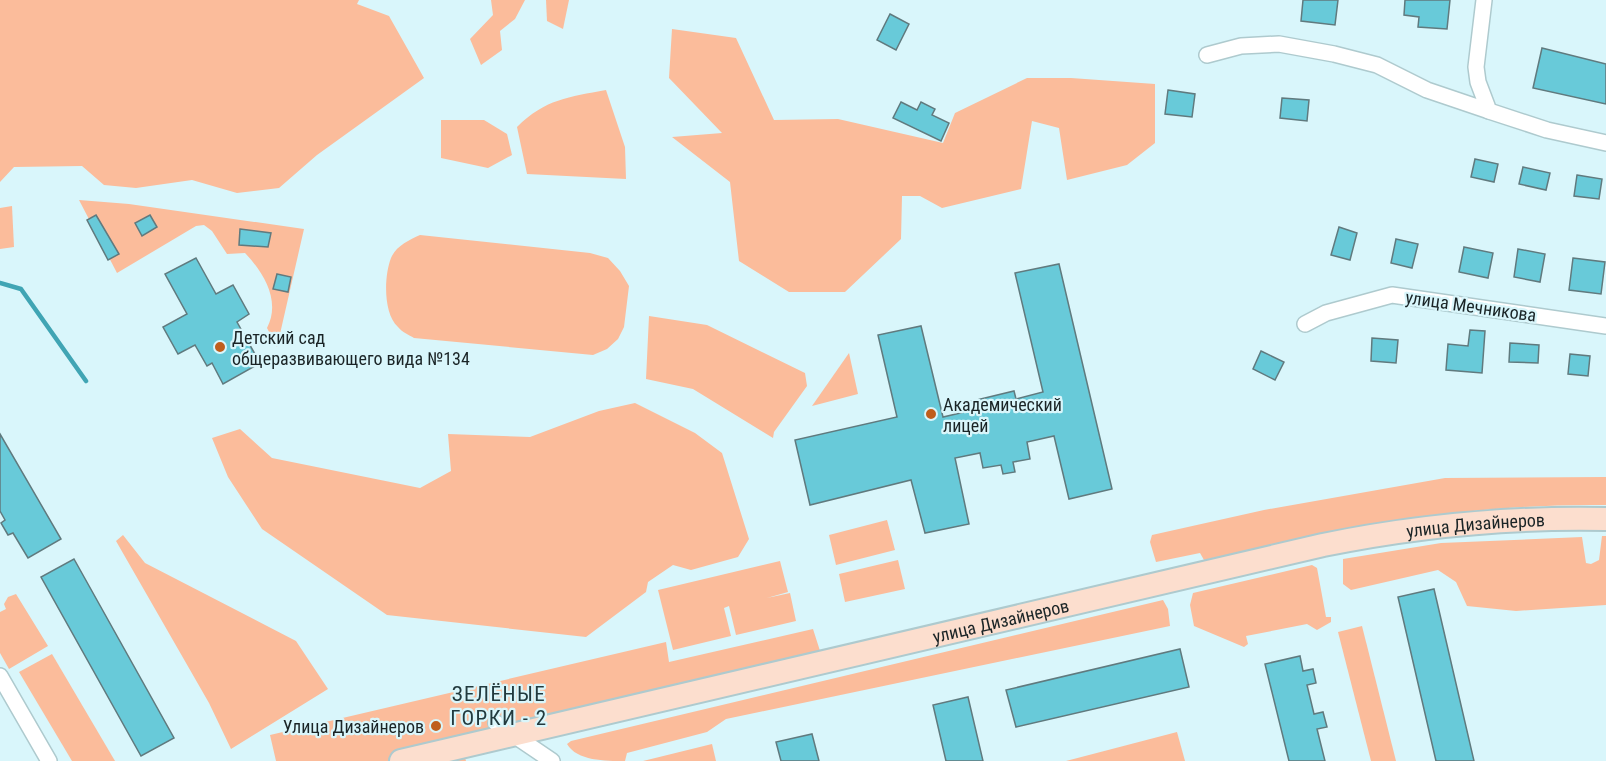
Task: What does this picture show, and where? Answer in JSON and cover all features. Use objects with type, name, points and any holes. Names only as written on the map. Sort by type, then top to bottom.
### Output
[{"type":"street","points":[[1484,0],[1476,68],[1478,82],[1489,111]]},
{"type":"street","points":[[1207,55],[1241,46],[1279,44],[1334,54],[1377,66],[1427,90],[1547,130],[1606,143]]},
{"type":"street","name":"улица Мечникова","points":[[1305,324],[1326,313],[1392,296],[1606,326]]},
{"type":"street","name":"улица Дизайнеров","points":[[401,761],[504,729],[1384,532],[1515,520],[1606,519]]},
{"type":"street","points":[[0,676],[49,761]]},
{"type":"street","points":[[504,729],[552,761]]},
{"type":"shaded area","points":[[0,0],[359,0],[357,4],[389,16],[424,78],[317,155],[279,188],[237,193],[192,180],[136,188],[104,185],[82,166],[14,167],[0,182]]},
{"type":"shaded area","points":[[491,0],[525,0],[515,19],[500,31],[502,50],[481,65],[470,39],[493,15]]},
{"type":"shaded area","points":[[546,0],[569,0],[563,29],[547,21]]},
{"type":"shaded area","points":[[672,29],[736,38],[774,120],[838,119],[943,143],[955,113],[1027,78],[1071,78],[1155,84],[1155,143],[1127,165],[1067,180],[1059,128],[1032,121],[1021,189],[942,208],[920,196],[902,196],[901,239],[845,292],[789,292],[739,261],[730,182],[672,137],[722,133],[669,78]]},
{"type":"shaded area","points":[[606,90],[625,147],[626,179],[527,174],[517,127],[548,105],[569,97]]},
{"type":"shaded area","points":[[441,120],[484,120],[507,134],[512,155],[488,168],[441,158]]},
{"type":"shaded area","points":[[79,200],[129,204],[304,229],[277,347],[267,328],[272,308],[268,288],[264,278],[245,253],[227,254],[212,231],[204,225],[196,226],[117,273]]},
{"type":"shaded area","points":[[12,206],[14,247],[0,249],[0,208]]},
{"type":"shaded area","points":[[420,235],[590,253],[608,258],[620,271],[629,286],[624,327],[618,339],[607,349],[593,355],[414,338],[401,330],[393,321],[387,304],[386,284],[393,254],[403,244]]},
{"type":"shaded area","points":[[649,316],[707,325],[805,373],[807,386],[774,432],[773,438],[693,389],[646,379]]},
{"type":"shaded area","points":[[849,353],[858,394],[812,406]]},
{"type":"shaded area","points":[[635,403],[695,433],[722,453],[749,539],[738,557],[691,570],[673,565],[648,582],[646,592],[586,637],[387,615],[262,529],[228,477],[212,438],[240,429],[272,458],[420,488],[451,471],[448,434],[530,437],[599,411]]},
{"type":"shaded area","points":[[1606,477],[1606,505],[1503,508],[1453,513],[1354,528],[1204,560],[1200,553],[1156,562],[1150,542],[1152,535],[1264,510],[1445,478]]},
{"type":"shaded area","points":[[887,520],[895,550],[836,565],[829,535]]},
{"type":"shaded area","points":[[123,535],[145,563],[296,641],[328,689],[231,749],[209,703],[116,541]]},
{"type":"shaded area","points":[[1602,536],[1606,536],[1606,605],[1516,611],[1467,606],[1456,582],[1438,570],[1351,590],[1343,584],[1343,559],[1441,543],[1582,537],[1586,563],[1591,564],[1599,560]]},
{"type":"shaded area","points":[[898,560],[905,589],[845,602],[839,574]]},
{"type":"shaded area","points":[[780,561],[788,592],[767,598],[790,593],[796,621],[736,635],[729,606],[724,608],[731,636],[673,650],[658,590]]},
{"type":"shaded area","points":[[1312,565],[1317,568],[1326,617],[1331,617],[1331,622],[1317,630],[1307,624],[1246,636],[1248,644],[1244,647],[1194,626],[1190,605],[1193,593]]},
{"type":"shaded area","points":[[16,594],[48,646],[9,669],[0,653],[0,612],[6,609],[4,604],[8,597]]},
{"type":"shaded area","points":[[1163,600],[1168,609],[1170,626],[726,719],[707,732],[627,753],[625,761],[584,757],[577,754],[567,744],[571,741]]},
{"type":"shaded area","points":[[1362,626],[1396,761],[1371,761],[1338,632]]},
{"type":"shaded area","points":[[813,629],[821,654],[460,741],[466,761],[276,761],[270,735],[666,642],[669,662]]},
{"type":"shaded area","points":[[52,654],[115,761],[72,761],[19,672]]},
{"type":"shaded area","points":[[1177,732],[1185,761],[1066,761]]},
{"type":"shaded area","points":[[712,744],[716,761],[643,761]]},
{"type":"building","points":[[1303,0],[1338,0],[1335,25],[1301,21]]},
{"type":"building","points":[[1405,0],[1450,0],[1447,29],[1418,27],[1419,17],[1404,15]]},
{"type":"building","points":[[890,14],[909,24],[896,50],[877,40]]},
{"type":"building","points":[[1542,48],[1606,64],[1606,104],[1533,88]]},
{"type":"building","points":[[1168,90],[1195,94],[1192,117],[1165,114]]},
{"type":"building","points":[[1282,98],[1309,100],[1307,121],[1280,118]]},
{"type":"building","points":[[901,102],[917,110],[921,102],[935,109],[932,115],[949,123],[941,141],[893,118]]},
{"type":"building","points":[[1475,159],[1498,164],[1494,182],[1471,177]]},
{"type":"building","points":[[1523,167],[1550,173],[1546,190],[1519,184]]},
{"type":"building","points":[[1577,175],[1602,179],[1599,199],[1574,196]]},
{"type":"building","points":[[96,215],[119,254],[108,260],[87,220]]},
{"type":"building","points":[[150,215],[157,227],[142,236],[135,223]]},
{"type":"building","points":[[1339,227],[1357,233],[1350,260],[1331,255]]},
{"type":"building","points":[[240,229],[271,233],[268,247],[239,245]]},
{"type":"building","points":[[1396,239],[1418,244],[1412,268],[1391,263]]},
{"type":"building","points":[[1464,247],[1493,253],[1488,278],[1459,272]]},
{"type":"building","points":[[1518,249],[1545,254],[1540,282],[1514,277]]},
{"type":"building","points":[[196,258],[216,294],[233,285],[249,314],[237,322],[260,363],[223,384],[212,363],[207,366],[195,345],[178,354],[163,327],[187,314],[165,274]]},
{"type":"building","points":[[1573,258],[1605,262],[1601,294],[1569,290]]},
{"type":"building","points":[[1059,264],[1112,489],[1069,499],[1054,436],[1027,442],[1030,459],[1013,462],[1015,472],[1003,474],[1001,465],[983,468],[980,453],[955,458],[969,524],[925,533],[911,480],[810,505],[795,440],[897,417],[878,335],[921,326],[943,417],[969,411],[968,402],[1014,391],[1016,399],[1043,392],[1015,273]]},
{"type":"building","points":[[277,274],[291,277],[288,292],[273,289]]},
{"type":"building","points":[[1470,330],[1485,331],[1482,373],[1446,370],[1448,344],[1468,346]]},
{"type":"building","points":[[1372,338],[1398,340],[1396,363],[1371,361]]},
{"type":"building","points":[[1510,343],[1539,345],[1538,363],[1509,362]]},
{"type":"building","points":[[1261,351],[1284,362],[1275,380],[1253,369]]},
{"type":"building","points":[[1570,354],[1590,356],[1588,376],[1568,374]]},
{"type":"building","points":[[0,434],[61,539],[28,558],[13,533],[8,535],[1,523],[5,520],[0,511]]},
{"type":"building","points":[[74,559],[174,738],[141,756],[41,577]]},
{"type":"building","points":[[1434,589],[1474,761],[1436,761],[1398,597]]},
{"type":"building","points":[[1180,649],[1189,687],[1016,727],[1006,690]]},
{"type":"building","points":[[1300,656],[1303,671],[1313,669],[1316,683],[1307,685],[1314,714],[1323,712],[1327,727],[1317,729],[1325,761],[1289,761],[1265,664]]},
{"type":"building","points":[[968,697],[983,761],[946,761],[933,705]]},
{"type":"building","points":[[812,734],[819,761],[781,761],[776,742]]},
{"type":"waterway","points":[[0,283],[21,289],[86,381]]},
{"type":"place","name":"Детский сад общеразвивающего вида №134","points":[[220,347]]},
{"type":"place","name":"Академический лицей","points":[[931,414]]},
{"type":"place","name":"Улица Дизайнеров","points":[[436,726]]},
{"type":"district","name":"ЗЕЛЁНЫЕ ГОРКИ - 2","points":[[499,706]]}]
